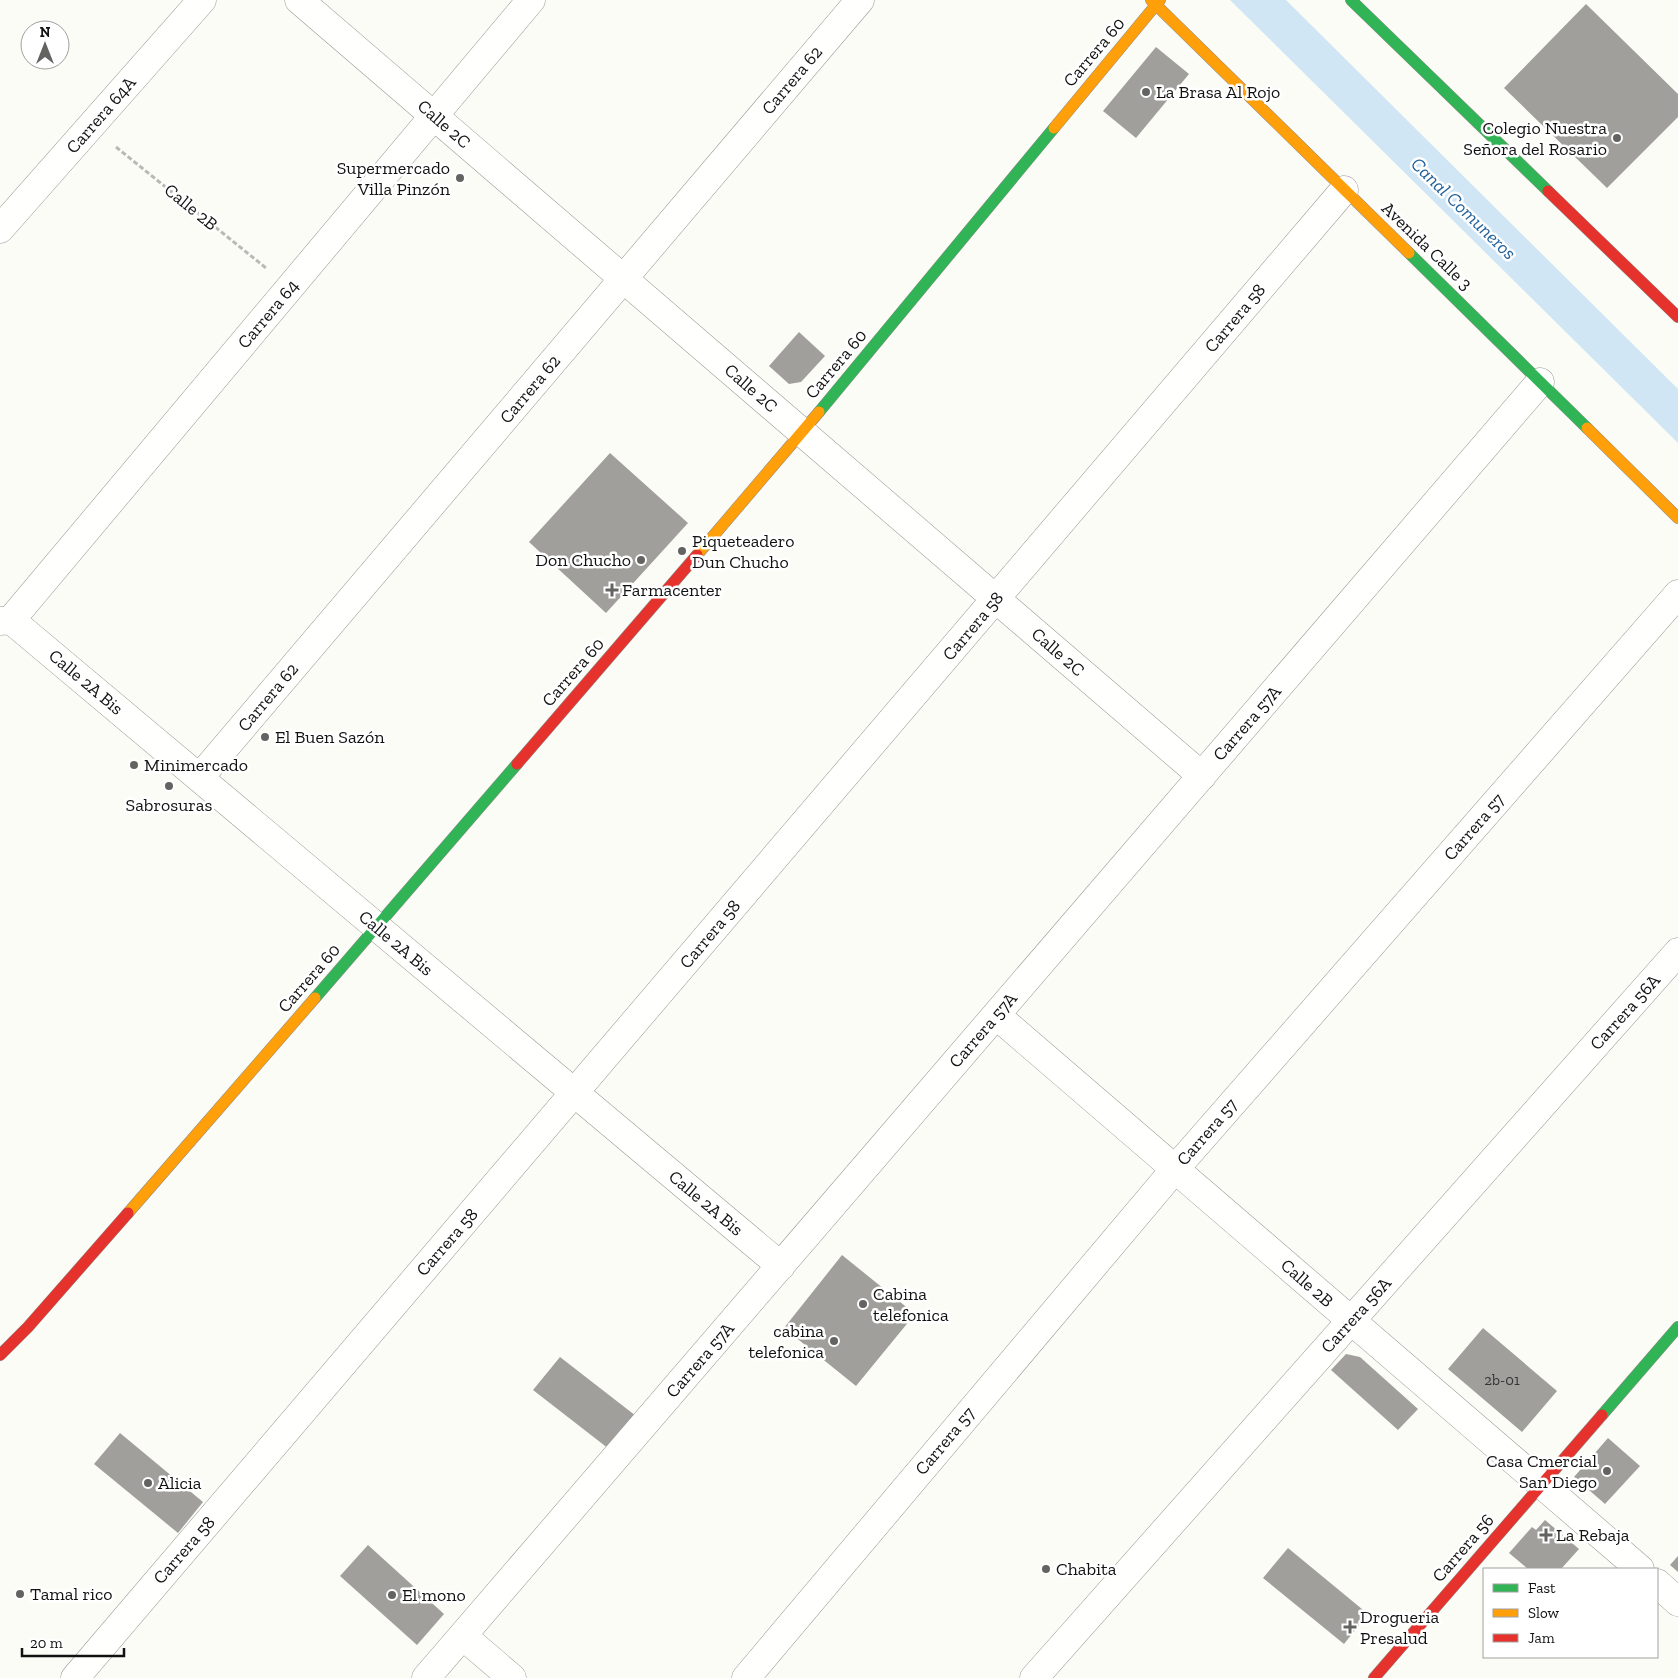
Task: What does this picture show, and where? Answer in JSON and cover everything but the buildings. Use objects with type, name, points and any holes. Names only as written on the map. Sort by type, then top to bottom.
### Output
[{"type":"street","name":"Carrera 64A","points":[[0,229],[202,0]]},
{"type":"street","name":"Calle 2C","points":[[299,0],[1202,776]]},
{"type":"street","name":"Carrera 64","points":[[5,620],[290,288],[531,0]]},
{"type":"street","name":"Carrera 62","points":[[200,777],[860,0]]},
{"type":"street","points":[[1351,0],[1678,317]]},
{"type":"street","name":"Avenida Calle 3","points":[[1156,2],[1344,190],[1678,518]]},
{"type":"street","name":"Carrera 60","points":[[0,1355],[28,1327],[377,927],[802,432],[1156,2]]},
{"type":"street","name":"Carrera 58","points":[[74,1678],[1344,190]]},
{"type":"street","name":"Carrera 57A","points":[[426,1678],[1540,382]]},
{"type":"street","name":"Carrera 57","points":[[746,1678],[1175,1169],[1678,594]]},
{"type":"street","name":"Calle 2A Bis","points":[[5,620],[200,777],[781,1266]]},
{"type":"street","name":"Carrera 56A","points":[[1034,1678],[1678,952]]},
{"type":"street","name":"Calle 2B","points":[[996,1016],[1639,1568]]},
{"type":"street","name":"Carrera 56","points":[[1374,1678],[1678,1327]]},
{"type":"street","points":[[1658,1584],[1678,1602]]},
{"type":"street","points":[[463,1636],[512,1678]]},
{"type":"path","name":"Calle 2B","points":[[91,127],[290,288]]},
{"type":"water","name":"Canal Comuneros","points":[[1230,0],[1286,0],[1678,389],[1678,443]]},
{"type":"traffic: fast","points":[[1351,0],[1548,191]]},
{"type":"traffic: fast","points":[[819,412],[1054,128]]},
{"type":"traffic: fast","points":[[1409,253],[1587,428]]},
{"type":"traffic: fast","points":[[315,998],[517,764]]},
{"type":"traffic: fast","points":[[1602,1415],[1678,1327]]},
{"type":"traffic: slow","points":[[1151,0],[1409,253]]},
{"type":"traffic: slow","points":[[1054,128],[1160,0]]},
{"type":"traffic: slow","points":[[697,555],[819,412]]},
{"type":"traffic: slow","points":[[1587,428],[1678,518]]},
{"type":"traffic: slow","points":[[128,1213],[315,998]]},
{"type":"traffic: jam","points":[[1548,191],[1678,317]]},
{"type":"traffic: jam","points":[[517,764],[697,555]]},
{"type":"traffic: jam","points":[[0,1355],[28,1327],[128,1213]]},
{"type":"traffic: jam","points":[[1374,1678],[1602,1415]]},
{"type":"place","name":"La Brasa Al Rojo","points":[[1146,92]]},
{"type":"place","name":"Colegio Nuestra Señora del Rosario","points":[[1617,138]]},
{"type":"place","name":"Supermercado Villa Pinzón","points":[[460,178]]},
{"type":"place","name":"Piqueteadero Dun Chucho","points":[[682,551]]},
{"type":"place","name":"Don Chucho","points":[[641,560]]},
{"type":"place","name":"Farmacenter","points":[[612,590]]},
{"type":"place","name":"El Buen Sazón","points":[[265,737]]},
{"type":"place","name":"Minimercado","points":[[134,765]]},
{"type":"place","name":"Sabrosuras","points":[[169,786]]},
{"type":"place","name":"Cabina telefonica","points":[[863,1304]]},
{"type":"place","name":"cabina telefonica","points":[[834,1341]]},
{"type":"place","name":"Casa Cmercial San Diego","points":[[1607,1471]]},
{"type":"place","name":"Alicia","points":[[148,1483]]},
{"type":"place","name":"La Rebaja","points":[[1546,1535]]},
{"type":"place","name":"Chabita","points":[[1046,1569]]},
{"type":"place","name":"Tamal rico","points":[[20,1594]]},
{"type":"place","name":"El mono","points":[[392,1595]]},
{"type":"place","name":"Drogueria Presalud","points":[[1350,1627]]}]
